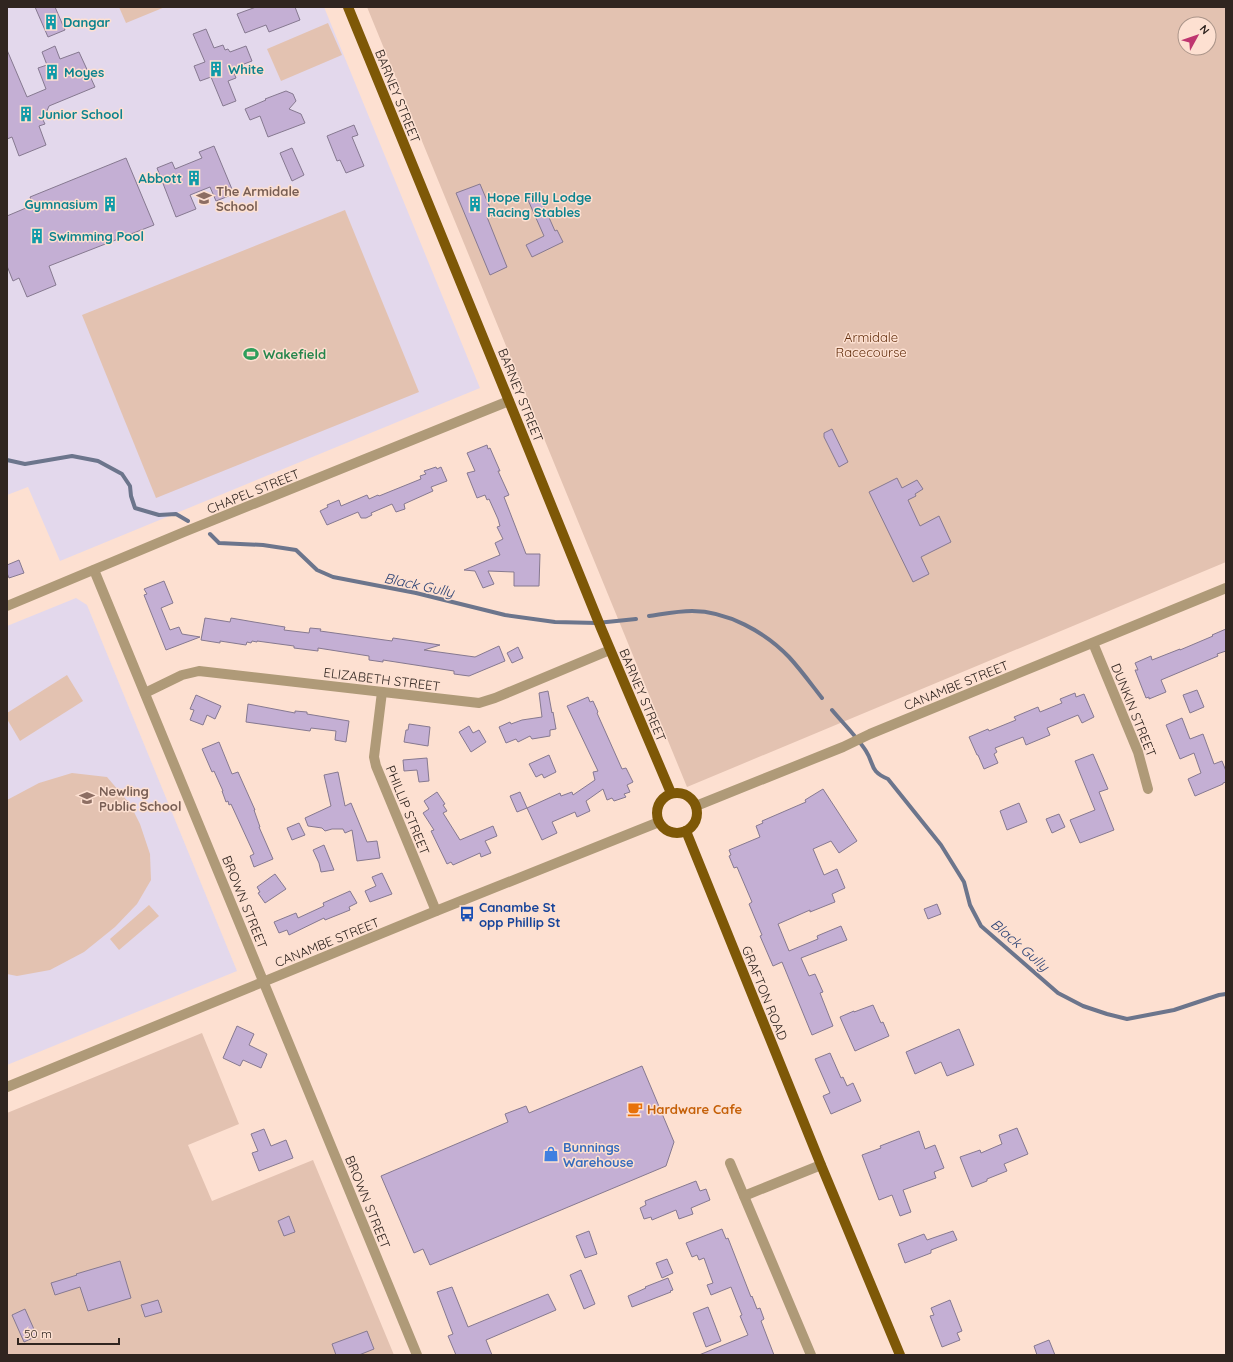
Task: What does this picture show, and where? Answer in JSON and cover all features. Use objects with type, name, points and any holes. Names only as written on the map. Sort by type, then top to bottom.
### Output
[{"type":"main road","name":"BARNEY STREET","points":[[348,7],[610,650],[671,793]]},
{"type":"main road","points":[[671,793],[681,793],[685,795],[693,801],[696,806],[695,820],[686,831],[676,833],[670,832],[658,822],[658,805],[661,800],[671,793]]},
{"type":"main road","name":"GRAFTON ROAD","points":[[686,831],[821,1165],[900,1355]]},
{"type":"street","name":"CHAPEL STREET","points":[[7,606],[509,401]]},
{"type":"street","name":"BROWN STREET","points":[[94,570],[417,1355]]},
{"type":"street","name":"CANAMBE STREET","points":[[696,806],[843,747],[870,734],[1226,588]]},
{"type":"street","name":"DUNKIN STREET","points":[[1093,643],[1138,752],[1148,789]]},
{"type":"street","name":"ELIZABETH STREET","points":[[145,693],[182,675],[199,671],[479,703],[495,698],[610,650]]},
{"type":"street","name":"PHILLIP STREET","points":[[382,692],[374,757],[376,766],[436,911]]},
{"type":"street","name":"CANAMBE STREET","points":[[7,1087],[436,911],[658,822]]},
{"type":"street","points":[[730,1163],[811,1355]]},
{"type":"street","points":[[744,1196],[821,1165]]},
{"type":"shaded area","name":"The Armidale School","points":[[7,7],[324,7],[480,388],[60,561],[28,487],[7,495]]},
{"type":"shaded area","name":"Newling Public School","points":[[76,598],[87,605],[237,971],[7,1065],[7,626]]},
{"type":"green space","points":[[119,7],[165,7],[126,23]]},
{"type":"green space","name":"Armidale Racecourse","points":[[367,7],[1226,7],[1226,562],[687,787]]},
{"type":"green space","points":[[328,23],[342,55],[281,81],[267,49]]},
{"type":"green space","name":"Wakefield","points":[[345,210],[419,392],[156,498],[82,315]]},
{"type":"green space","points":[[67,675],[83,701],[20,741],[7,719],[7,713]]},
{"type":"green space","points":[[72,773],[107,777],[130,804],[140,824],[150,854],[151,880],[137,904],[115,927],[84,952],[50,970],[17,976],[7,974],[7,800],[39,783]]},
{"type":"green space","points":[[149,905],[159,916],[119,950],[110,939]]},
{"type":"green space","points":[[202,1033],[239,1124],[188,1145],[212,1201],[313,1160],[394,1355],[7,1355],[7,1113]]},
{"type":"building","name":"Dangar","points":[[35,7],[55,7],[65,30],[48,37]]},
{"type":"building","points":[[256,7],[295,7],[300,20],[269,32],[266,25],[245,33],[237,14]]},
{"type":"building","name":"White","points":[[206,29],[214,48],[223,45],[225,50],[228,49],[230,52],[246,46],[252,61],[236,67],[237,71],[234,73],[236,78],[228,81],[236,101],[223,106],[211,77],[200,81],[194,66],[205,62],[193,34]]},
{"type":"building","points":[[55,46],[60,59],[79,52],[95,87],[49,106],[43,120],[45,124],[39,126],[46,145],[19,156],[12,137],[7,139],[7,50],[27,97],[46,89],[38,68],[47,65],[42,52]]},
{"type":"building","points":[[286,91],[293,94],[296,101],[289,109],[301,114],[305,123],[268,137],[260,116],[250,120],[245,109]]},
{"type":"building","points":[[354,125],[358,135],[352,137],[364,166],[346,173],[340,160],[337,161],[327,136]]},
{"type":"building","name":"Abbott","points":[[214,146],[234,194],[216,201],[210,187],[190,195],[196,209],[176,217],[157,168],[172,162],[175,169],[202,158],[199,152]]},
{"type":"building","points":[[292,148],[304,175],[292,181],[280,153]]},
{"type":"building","points":[[126,158],[154,225],[49,266],[56,285],[27,297],[19,278],[13,281],[7,266],[7,216],[33,205],[30,197]]},
{"type":"building","points":[[480,184],[493,215],[487,217],[507,267],[490,275],[456,193]]},
{"type":"building","points":[[539,195],[555,231],[557,230],[563,242],[532,257],[526,245],[544,236],[528,200]]},
{"type":"building","points":[[832,429],[848,462],[839,467],[824,437],[824,433]]},
{"type":"building","points":[[487,445],[488,449],[490,448],[500,471],[498,471],[509,495],[504,497],[526,554],[540,554],[539,586],[514,586],[514,572],[488,571],[494,584],[483,588],[475,571],[464,570],[500,555],[495,543],[503,539],[497,527],[500,526],[498,519],[489,499],[487,500],[485,495],[477,498],[467,473],[475,471],[467,453]]},
{"type":"building","points":[[436,467],[437,469],[441,467],[447,481],[431,487],[433,491],[404,504],[405,509],[396,512],[392,504],[371,513],[372,515],[366,518],[361,518],[358,512],[327,525],[320,511],[328,507],[327,505],[339,500],[341,506],[367,495],[369,499],[378,495],[379,496],[421,479],[420,476],[426,474],[424,471]]},
{"type":"building","points":[[897,478],[902,488],[917,480],[923,489],[915,494],[916,496],[908,500],[920,526],[939,516],[951,542],[921,557],[929,574],[913,582],[869,492]]},
{"type":"building","points":[[19,560],[24,573],[9,578],[7,573],[7,565]]},
{"type":"building","points":[[164,581],[173,603],[161,608],[170,630],[179,627],[182,634],[200,637],[166,650],[144,595],[147,594],[144,589]]},
{"type":"building","points":[[205,618],[230,622],[231,618],[285,627],[284,630],[309,633],[310,628],[321,629],[320,631],[392,641],[393,638],[440,645],[424,650],[475,657],[499,646],[505,661],[469,676],[454,674],[454,671],[383,660],[383,662],[369,660],[369,656],[318,648],[318,651],[257,641],[252,641],[251,643],[247,642],[246,645],[220,641],[220,643],[201,640]]},
{"type":"building","points":[[1226,629],[1226,651],[1217,654],[1218,656],[1161,680],[1166,692],[1149,699],[1149,697],[1146,698],[1135,670],[1138,670],[1135,663],[1151,656],[1152,660],[1180,650]]},
{"type":"building","points":[[518,647],[523,658],[512,663],[507,653]]},
{"type":"building","points":[[1197,690],[1204,707],[1190,713],[1183,695]]},
{"type":"building","points":[[548,691],[556,729],[550,730],[550,736],[532,739],[530,736],[518,742],[516,739],[506,743],[499,727],[510,722],[511,724],[522,720],[542,717],[539,693]]},
{"type":"building","points":[[1075,693],[1076,697],[1084,694],[1094,717],[1082,723],[1078,715],[1047,728],[1050,735],[1026,745],[1023,737],[995,748],[997,752],[994,754],[998,763],[984,769],[969,737],[1016,720],[1014,717],[1038,707],[1040,712],[1062,703],[1060,699]]},
{"type":"building","points":[[196,695],[221,706],[215,719],[207,715],[203,725],[190,720],[194,710],[190,709]]},
{"type":"building","points":[[588,697],[590,702],[593,701],[622,769],[626,768],[633,782],[627,785],[630,792],[624,794],[626,797],[614,801],[612,798],[607,800],[603,789],[586,801],[590,811],[577,817],[575,812],[552,822],[557,833],[542,840],[527,808],[560,793],[561,796],[572,792],[573,795],[595,780],[593,772],[598,771],[567,706]]},
{"type":"building","points":[[248,704],[295,713],[295,711],[307,712],[307,714],[349,721],[346,742],[335,740],[336,731],[311,728],[310,731],[246,722]]},
{"type":"building","points":[[1182,718],[1190,739],[1203,734],[1214,764],[1222,761],[1226,771],[1226,782],[1195,796],[1188,779],[1201,773],[1194,753],[1180,759],[1166,725]]},
{"type":"building","points":[[409,724],[430,727],[428,746],[404,742],[406,730],[408,730]]},
{"type":"building","points":[[469,726],[473,733],[479,730],[486,742],[471,752],[459,732]]},
{"type":"building","points":[[219,742],[232,774],[238,772],[255,810],[259,827],[273,859],[254,867],[250,856],[254,854],[231,804],[229,805],[228,801],[226,802],[214,771],[212,772],[202,749]]},
{"type":"building","points":[[1093,754],[1108,789],[1099,792],[1114,830],[1080,843],[1070,820],[1095,810],[1075,761]]},
{"type":"building","points":[[549,755],[556,772],[544,778],[542,774],[536,777],[529,764]]},
{"type":"building","points":[[427,758],[429,781],[419,782],[417,770],[404,771],[403,760]]},
{"type":"building","points":[[338,772],[345,806],[351,803],[367,842],[377,841],[380,858],[357,861],[352,830],[345,833],[343,829],[332,829],[325,831],[322,828],[308,826],[305,818],[331,806],[324,775]]},
{"type":"building","points":[[823,789],[857,841],[839,853],[831,841],[813,849],[824,875],[837,869],[845,888],[832,894],[835,902],[810,912],[810,910],[778,924],[789,951],[818,939],[817,936],[841,926],[847,940],[801,958],[809,976],[815,974],[823,992],[820,993],[833,1026],[812,1035],[782,962],[773,966],[760,936],[762,935],[749,904],[752,902],[737,867],[734,868],[729,856],[731,855],[729,850],[760,837],[756,826],[763,823],[762,821],[806,802],[805,800]]},
{"type":"building","points":[[437,792],[445,804],[443,805],[447,811],[443,813],[460,840],[493,826],[497,836],[485,841],[491,853],[481,857],[480,853],[453,865],[451,862],[447,864],[431,831],[434,830],[423,813],[429,809],[424,801]]},
{"type":"building","points":[[520,792],[527,808],[517,812],[510,796]]},
{"type":"building","points":[[1019,803],[1027,822],[1007,830],[1000,811]]},
{"type":"building","points":[[1059,814],[1065,827],[1052,833],[1046,819]]},
{"type":"building","points":[[299,823],[305,835],[292,840],[287,828]]},
{"type":"building","points":[[324,845],[334,870],[321,872],[313,850]]},
{"type":"building","points":[[382,873],[392,894],[370,902],[365,891],[376,886],[372,877]]},
{"type":"building","points":[[275,874],[286,889],[265,903],[258,893],[260,892],[257,887]]},
{"type":"building","points":[[350,891],[357,903],[349,907],[350,910],[325,920],[324,918],[289,935],[287,930],[279,933],[274,922],[296,913],[298,918],[324,906],[323,903]]},
{"type":"building","points":[[937,904],[941,914],[928,919],[924,909]]},
{"type":"building","points":[[873,1005],[889,1036],[855,1051],[840,1017]]},
{"type":"building","points":[[237,1026],[254,1034],[249,1045],[267,1054],[261,1068],[243,1060],[240,1066],[223,1058]]},
{"type":"building","points":[[959,1029],[974,1065],[947,1076],[941,1062],[915,1074],[906,1052]]},
{"type":"building","points":[[830,1053],[841,1078],[843,1077],[847,1086],[853,1083],[861,1101],[831,1114],[823,1096],[830,1093],[815,1059]]},
{"type":"building","name":"Bunnings Warehouse","points":[[642,1066],[674,1142],[666,1166],[430,1265],[423,1249],[414,1253],[381,1176],[508,1122],[505,1114],[526,1106],[529,1113]]},
{"type":"building","points":[[1017,1128],[1028,1154],[1004,1164],[1007,1171],[972,1187],[960,1157],[980,1150],[981,1153],[1002,1144],[999,1135]]},
{"type":"building","points":[[264,1129],[271,1146],[286,1140],[293,1158],[259,1171],[252,1153],[258,1151],[251,1134]]},
{"type":"building","points":[[919,1131],[925,1149],[935,1145],[944,1168],[934,1172],[936,1178],[903,1190],[911,1212],[900,1216],[892,1195],[879,1200],[862,1155],[881,1148],[880,1146]]},
{"type":"building","points":[[696,1181],[700,1191],[706,1189],[710,1200],[691,1208],[693,1214],[679,1219],[676,1210],[652,1220],[651,1217],[644,1219],[640,1208],[646,1205],[645,1201]]},
{"type":"building","points":[[289,1216],[295,1232],[284,1236],[278,1221]]},
{"type":"building","points":[[722,1229],[726,1239],[728,1238],[751,1297],[752,1296],[757,1309],[760,1308],[764,1319],[761,1321],[774,1355],[699,1355],[748,1335],[731,1287],[711,1295],[707,1285],[713,1283],[704,1258],[699,1260],[697,1255],[692,1257],[686,1243]]},
{"type":"building","points":[[589,1231],[597,1254],[585,1258],[576,1236]]},
{"type":"building","points":[[953,1231],[957,1240],[931,1250],[931,1253],[905,1263],[898,1244],[924,1234],[927,1240]]},
{"type":"building","points":[[667,1259],[673,1273],[662,1278],[656,1263]]},
{"type":"building","points":[[120,1261],[131,1298],[88,1311],[80,1287],[55,1295],[51,1283]]},
{"type":"building","points":[[581,1270],[595,1304],[584,1309],[570,1275]]},
{"type":"building","points":[[668,1278],[673,1290],[670,1291],[671,1292],[632,1307],[628,1296],[646,1288],[645,1287]]},
{"type":"building","points":[[452,1287],[468,1327],[548,1294],[556,1310],[486,1340],[492,1355],[456,1355],[448,1336],[453,1334],[437,1292]]},
{"type":"building","points":[[158,1300],[162,1312],[145,1317],[141,1305]]},
{"type":"building","points":[[950,1300],[962,1331],[957,1333],[960,1340],[942,1347],[930,1316],[934,1315],[931,1308]]},
{"type":"building","points":[[708,1307],[721,1341],[706,1347],[693,1313]]},
{"type":"building","points":[[25,1309],[37,1336],[24,1342],[12,1315]]},
{"type":"building","points":[[367,1331],[374,1349],[359,1355],[336,1355],[332,1344]]},
{"type":"building","points":[[1049,1340],[1055,1355],[1037,1355],[1034,1346]]},
{"type":"waterway","name":"Black Gully","points":[[7,460],[25,464],[72,456],[98,461],[122,474],[130,486],[131,496],[135,508],[159,515],[176,514],[188,521]]},
{"type":"waterway","name":"Black Gully","points":[[210,534],[219,543],[263,545],[296,550],[317,570],[333,577],[416,593],[505,615],[555,622],[597,623],[636,619]]},
{"type":"waterway","name":"Black Gully","points":[[649,616],[692,611],[705,612],[732,619],[745,625],[769,639],[789,657],[822,698]]},
{"type":"waterway","name":"Black Gully","points":[[832,710],[863,746],[875,770],[888,779],[941,845],[964,882],[970,905],[981,926],[1058,993],[1083,1006],[1127,1019],[1174,1010],[1226,994]]},
{"type":"place","name":"Dangar","points":[[51,22]]},
{"type":"place","name":"White","points":[[216,69]]},
{"type":"place","name":"Moyes","points":[[52,72]]},
{"type":"place","name":"Junior School","points":[[26,114]]},
{"type":"place","name":"Abbott","points":[[194,178]]},
{"type":"place","name":"The Armidale School","points":[[204,198]]},
{"type":"place","name":"Gymnasium","points":[[110,204]]},
{"type":"place","name":"Hope Filly Lodge Racing Stables","points":[[475,204]]},
{"type":"place","name":"Swimming Pool","points":[[37,236]]},
{"type":"place","name":"Wakefield","points":[[251,354]]},
{"type":"place","name":"Newling Public School","points":[[87,798]]},
{"type":"place","name":"Canambe St opp Phillip St","points":[[467,914]]},
{"type":"place","name":"Hardware Cafe","points":[[635,1109]]},
{"type":"place","name":"Bunnings Warehouse","points":[[551,1154]]}]
